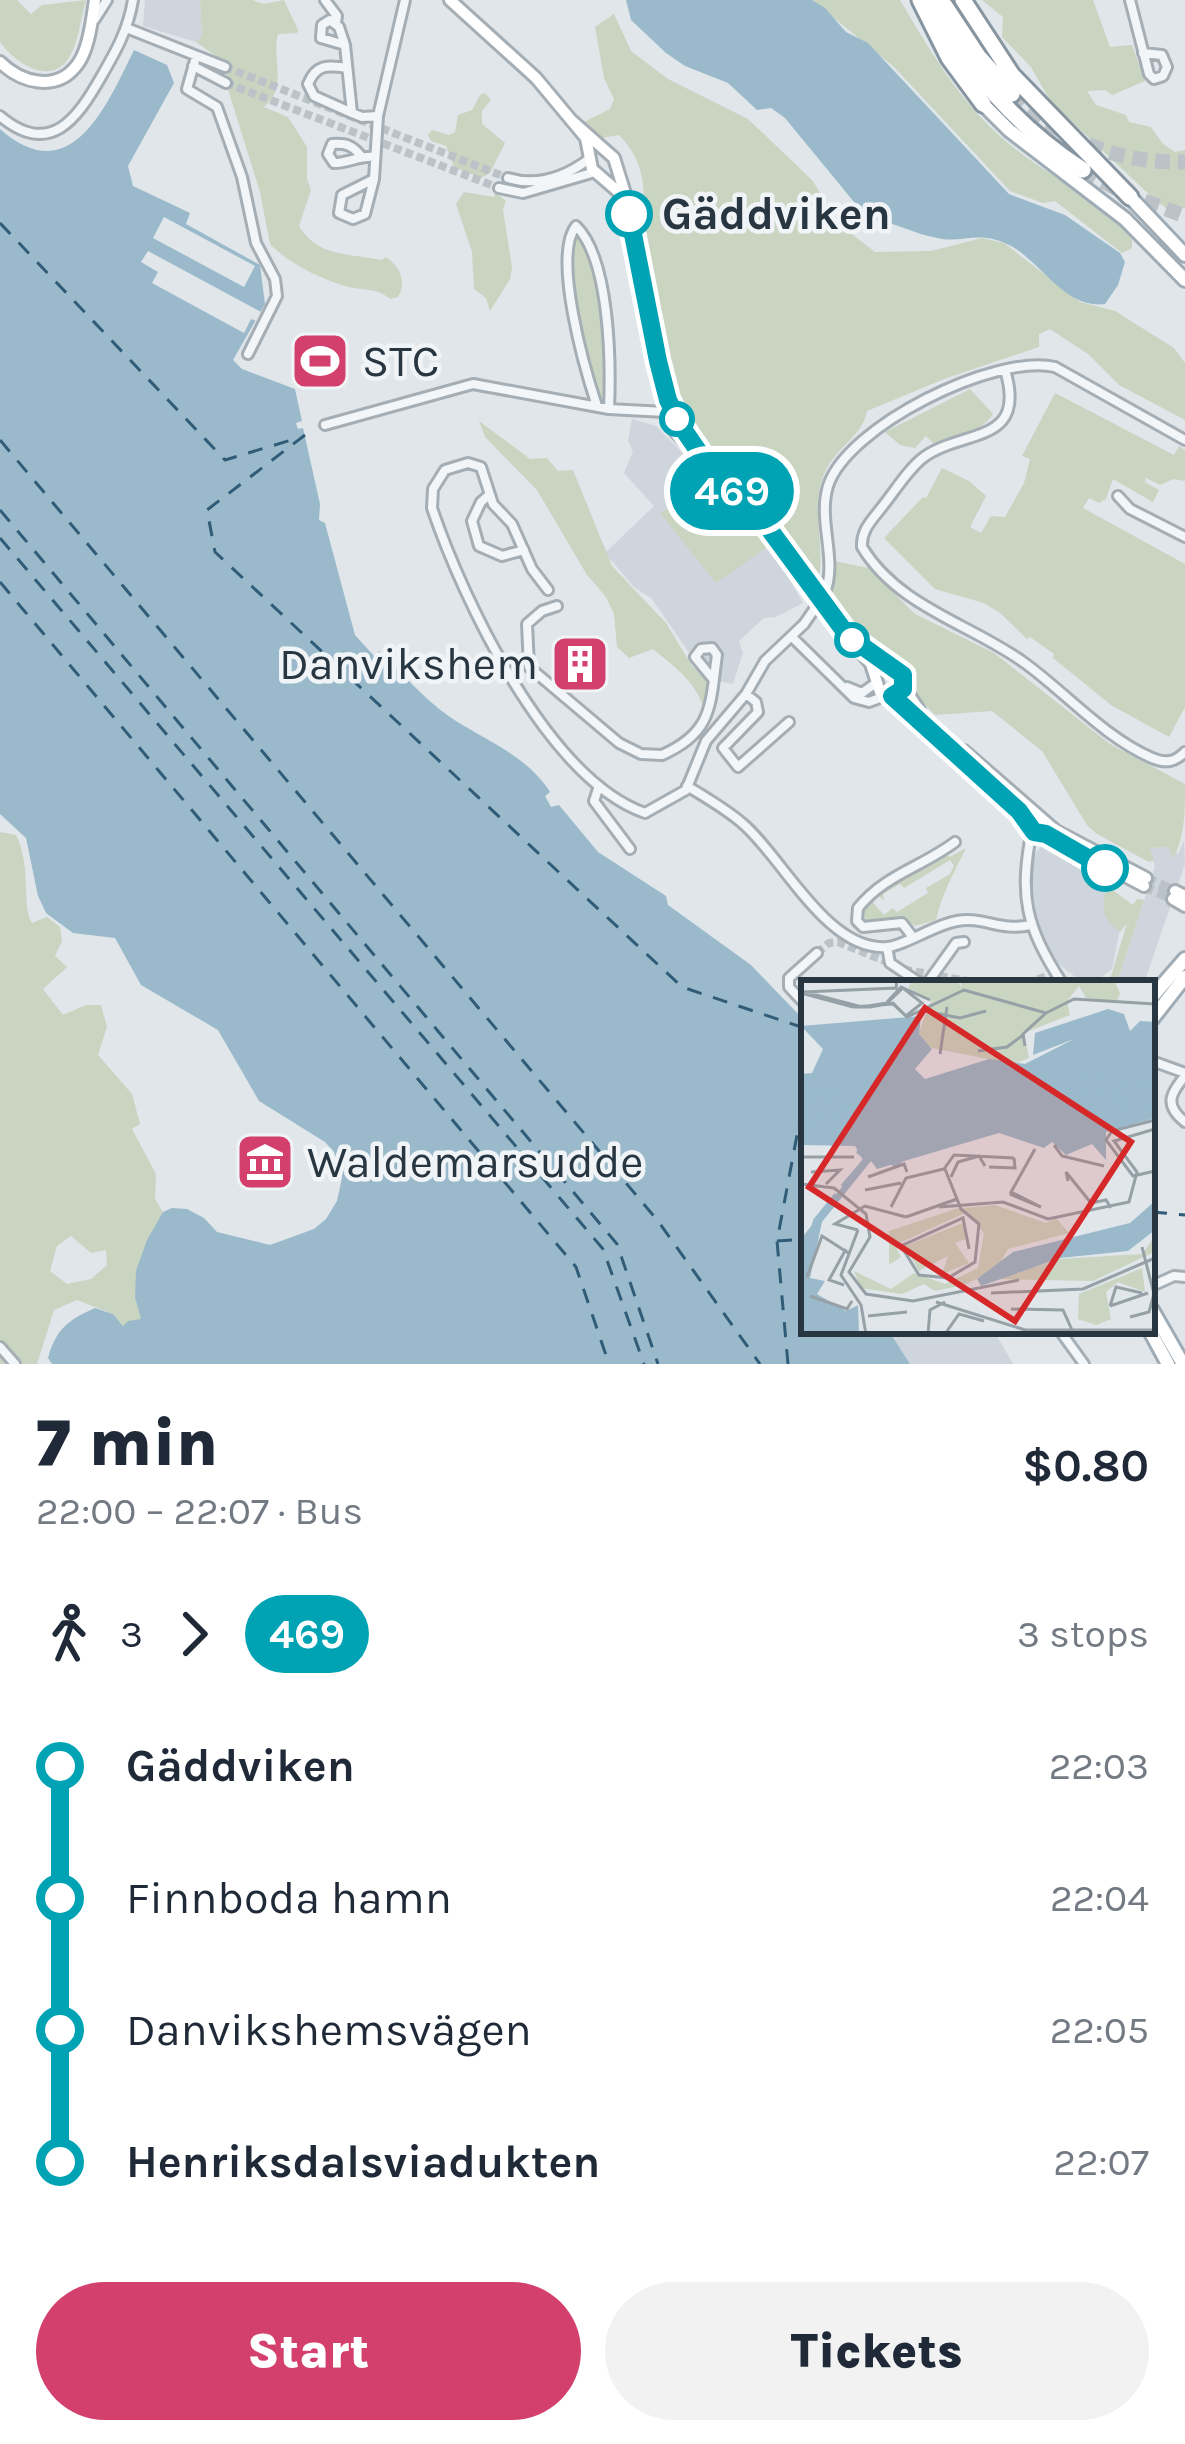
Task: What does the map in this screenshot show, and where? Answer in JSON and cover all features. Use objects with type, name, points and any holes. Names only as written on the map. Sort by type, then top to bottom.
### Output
[{"type":"highway","points":[[920,0],[949,58],[983,104]]},
{"type":"highway","points":[[932,0],[966,59],[1010,112],[1036,138],[1083,170]]},
{"type":"highway","points":[[941,0],[978,56],[1012,94]]},
{"type":"highway","points":[[963,0],[1012,75],[1130,197]]},
{"type":"main road","points":[[983,104],[1009,130],[1125,219],[1185,280]]},
{"type":"main road","points":[[1130,197],[1185,255]]},
{"type":"main road","points":[[1144,212],[1185,244]]},
{"type":"main road","points":[[1155,994],[1185,959]]},
{"type":"main road","points":[[1155,1016],[1185,977]]},
{"type":"main road","points":[[1155,1315],[1183,1364]]},
{"type":"main road","points":[[1152,1334],[1168,1364]]},
{"type":"street","points":[[0,62],[32,82],[60,77],[80,59],[95,0]]},
{"type":"street","points":[[91,24],[107,0]]},
{"type":"street","points":[[0,116],[33,132],[70,123],[128,29],[133,0]]},
{"type":"street","points":[[325,0],[337,16],[335,23]]},
{"type":"street","points":[[374,179],[342,195],[339,213],[353,219],[365,214],[374,179],[378,116],[405,0]]},
{"type":"street","points":[[449,0],[504,45],[571,120],[586,138],[598,173],[619,190],[627,206]]},
{"type":"street","points":[[1130,0],[1143,53]]},
{"type":"street","points":[[345,45],[321,38],[322,25],[330,20],[335,23],[345,45],[352,113]]},
{"type":"street","points":[[128,29],[226,83]]},
{"type":"street","points":[[195,62],[226,67]]},
{"type":"street","points":[[195,62],[187,89],[217,107],[242,177],[256,243],[275,279],[277,302],[248,354]]},
{"type":"street","points":[[346,68],[323,66],[314,71],[308,84],[314,96],[352,113],[378,116]]},
{"type":"street","points":[[571,120],[611,156],[627,206],[669,411],[684,443],[767,526],[889,696],[1040,827],[1145,882]]},
{"type":"street","points":[[508,178],[549,179],[599,148],[611,156]]},
{"type":"street","points":[[362,156],[375,157]]},
{"type":"street","points":[[499,188],[523,193],[609,171],[611,156]]},
{"type":"street","points":[[597,406],[572,305],[570,238],[576,226],[589,248],[606,310],[610,409]]},
{"type":"street","points":[[548,590],[512,524],[496,510],[481,467],[459,464],[441,474],[430,501],[504,670],[574,763],[645,813],[687,787],[699,753],[712,734],[746,694],[765,661],[793,638],[824,596],[830,575],[824,500],[840,461],[860,441],[906,412],[990,374],[1031,363],[1055,368],[1185,440]]},
{"type":"street","points":[[1005,370],[1010,394],[1002,419],[988,434],[921,460],[866,528],[862,547],[919,604],[1012,654],[1119,738],[1164,761],[1185,752]]},
{"type":"street","points":[[990,374],[1010,394]]},
{"type":"street","points":[[325,425],[473,384],[610,409],[669,411]]},
{"type":"street","points":[[490,494],[472,521],[479,546],[502,556],[524,550]]},
{"type":"street","points":[[1118,496],[1130,509],[1185,537]]},
{"type":"street","points":[[556,606],[527,624],[529,667],[619,743],[641,754],[662,755],[703,728],[710,712],[713,679]]},
{"type":"street","points":[[793,638],[860,701],[889,696],[904,685]]},
{"type":"street","points":[[854,642],[903,675],[904,685],[929,721],[1040,827]]},
{"type":"street","points":[[841,684],[862,693],[890,668]]},
{"type":"street","points":[[746,694],[756,702],[758,712],[723,748],[738,766],[789,722]]},
{"type":"street","points":[[703,728],[712,734]]},
{"type":"street","points":[[600,785],[594,801],[630,849]]},
{"type":"street","points":[[687,787],[737,819],[804,896],[852,940],[887,947],[963,920],[1008,929],[1030,925]]},
{"type":"street","points":[[1040,827],[1029,848],[1023,886],[1030,925],[1051,974],[1058,980]]},
{"type":"street","points":[[913,936],[902,923],[863,928],[856,918],[858,908],[881,883],[909,872],[955,842]]},
{"type":"street","points":[[1178,895],[1185,906]]},
{"type":"street","points":[[929,980],[956,943],[964,942]]},
{"type":"street","points":[[887,947],[885,956],[890,963],[921,980]]},
{"type":"street","points":[[801,1000],[789,988],[789,978],[817,953]]},
{"type":"street","points":[[1155,1016],[1168,1001],[1185,994]]},
{"type":"street","points":[[1155,1062],[1185,1074],[1172,1088],[1170,1098],[1185,1122]]},
{"type":"street","points":[[1155,1285],[1185,1277]]},
{"type":"street","points":[[1062,1334],[1084,1364]]},
{"type":"street","points":[[0,1347],[15,1364]]},
{"type":"shaded area","points":[[145,0],[200,0],[202,38],[196,42],[143,26]]},
{"type":"shaded area","points":[[632,419],[656,426],[711,482],[661,513],[716,582],[770,545],[803,603],[764,618],[739,641],[743,653],[733,684],[704,674],[652,599],[634,587],[605,553],[654,506],[624,473],[633,451],[628,441]]},
{"type":"shaded area","points":[[1184,841],[1185,864],[1145,980],[1118,980],[1155,867],[1149,848],[1169,847],[1178,854]]},
{"type":"shaded area","points":[[1042,845],[1106,880],[1124,908],[1112,969],[1098,980],[1079,980],[1050,953],[1029,890],[1031,860]]},
{"type":"shaded area","points":[[891,1334],[996,1334],[1013,1364],[910,1364]]},
{"type":"green space","points":[[0,0],[17,0],[31,14],[42,5],[86,0],[76,43],[62,65],[54,70],[34,69],[7,50],[0,42]]},
{"type":"green space","points":[[200,0],[264,4],[284,0],[298,30],[278,34],[278,81],[264,107],[288,117],[307,147],[311,190],[299,226],[325,249],[381,260],[386,257],[401,275],[398,297],[390,299],[325,279],[270,244],[260,192],[226,83],[227,64],[196,42],[202,37]]},
{"type":"green space","points":[[812,0],[900,0],[979,116],[1014,148],[1105,212],[1132,239],[1132,248],[1122,253],[1055,201],[1043,203],[1010,191],[894,67]]},
{"type":"green space","points":[[982,0],[1093,0],[1110,47],[1132,45],[1145,81],[1112,95],[1105,90],[1087,91],[1096,105],[1151,127],[1175,152],[1185,150],[1185,208],[1166,208],[1155,200],[1051,102],[1031,67],[1002,37],[1003,17]]},
{"type":"green space","points":[[614,14],[631,51],[668,79],[748,119],[812,180],[840,225],[875,252],[931,251],[982,238],[1004,243],[1080,302],[1115,311],[1174,348],[1185,363],[1185,420],[1119,385],[1088,354],[1050,329],[1039,334],[1039,347],[867,411],[860,428],[830,463],[820,486],[817,586],[763,513],[776,496],[765,475],[702,439],[672,389],[651,280],[637,162],[619,135],[602,138],[584,122],[610,109],[614,99],[604,78],[595,27]]},
{"type":"green space","points":[[485,93],[491,100],[482,111],[482,124],[505,143],[490,173],[481,178],[454,167],[446,146],[428,135],[432,130],[455,132],[458,115],[472,110]]},
{"type":"green space","points":[[464,192],[494,197],[495,192],[506,201],[503,210],[512,267],[490,311],[486,298],[474,289],[472,252],[456,204]]},
{"type":"green space","points":[[575,230],[600,290],[607,399],[597,397],[581,336],[574,294]]},
{"type":"green space","points":[[970,389],[993,414],[975,430],[935,445],[926,436],[915,448],[900,445],[885,432]]},
{"type":"green space","points":[[1055,393],[1174,455],[1179,446],[1185,450],[1185,481],[1173,479],[1160,485],[1146,478],[1145,482],[1159,490],[1153,502],[1113,479],[1106,499],[1099,503],[1089,498],[1083,508],[1185,564],[1185,707],[1169,737],[1111,705],[1000,613],[984,603],[935,589],[884,538],[926,498],[942,468],[986,496],[970,527],[981,533],[991,516],[1005,517],[1024,483],[1030,459],[1022,456]]},
{"type":"green space","points":[[479,421],[530,459],[547,458],[558,471],[573,470],[612,566],[666,623],[692,666],[708,682],[705,713],[692,685],[653,649],[629,658],[617,647],[614,614],[606,597],[587,575],[537,490],[485,437]]},
{"type":"green space","points":[[711,482],[770,545],[716,583],[660,513]]},
{"type":"green space","points":[[834,561],[869,568],[915,614],[994,653],[1110,744],[1185,784],[1182,833],[1173,859],[1168,847],[1150,848],[1154,860],[1149,862],[1097,834],[1042,751],[992,711],[935,715],[913,692],[903,667],[878,654],[832,607]]},
{"type":"green space","points":[[0,832],[16,835],[21,847],[32,923],[47,917],[60,927],[62,941],[55,956],[67,967],[43,989],[63,1015],[86,1005],[101,1005],[107,1027],[98,1055],[132,1094],[140,1124],[132,1129],[156,1174],[155,1199],[163,1212],[138,1275],[142,1320],[123,1326],[113,1314],[77,1300],[54,1310],[37,1364],[0,1364]],"holes":[[[71,1236],[91,1253],[106,1250],[107,1265],[91,1279],[67,1284],[50,1271],[57,1246]]]},
{"type":"green space","points":[[966,848],[936,920],[915,926],[907,920],[865,920],[863,910],[871,900],[884,915],[893,908],[897,912],[928,893],[926,888],[950,874],[954,866],[950,860],[904,888],[900,884],[883,894],[884,900],[876,894],[878,890],[945,854],[950,857]]},
{"type":"green space","points":[[1107,886],[1133,905],[1137,899],[1144,900],[1118,980],[1110,980],[1127,923],[1120,932],[1103,906]]},
{"type":"water","points":[[626,0],[812,0],[846,32],[868,43],[1009,194],[1065,215],[1120,253],[1125,262],[1118,285],[1105,304],[1090,304],[1064,291],[1007,244],[987,238],[937,238],[868,219],[785,118],[771,108],[757,110],[728,83],[666,53],[631,20]]},
{"type":"water","points":[[134,50],[167,65],[174,83],[128,166],[133,186],[190,213],[186,224],[260,265],[265,304],[233,360],[242,369],[295,389],[302,421],[296,423],[298,429],[303,428],[320,504],[319,520],[325,523],[355,635],[374,656],[379,651],[440,710],[529,768],[550,792],[545,796],[551,807],[559,805],[598,852],[666,896],[668,905],[751,965],[801,1017],[801,1334],[891,1334],[910,1364],[52,1364],[48,1358],[64,1327],[95,1308],[113,1314],[123,1326],[141,1319],[135,1297],[136,1271],[163,1212],[187,1209],[217,1232],[270,1245],[314,1229],[326,1219],[337,1201],[342,1178],[334,1152],[325,1142],[259,1101],[218,1030],[141,985],[115,938],[73,933],[46,913],[26,838],[0,814],[0,129],[25,146],[47,151],[66,146],[84,134],[112,94]]},
{"type":"pier","points":[[164,217],[255,266],[244,287],[153,238]]},
{"type":"pier","points":[[148,251],[261,312],[256,321],[251,319],[244,333],[152,283],[158,272],[141,262]]},
{"type":"ferry route","points":[[0,223],[225,460],[298,438]]},
{"type":"ferry route","points":[[305,435],[207,510],[215,552],[682,987],[801,1027]]},
{"type":"ferry route","points":[[0,440],[658,1221],[760,1364]]},
{"type":"ferry route","points":[[0,510],[617,1244],[658,1364]]},
{"type":"ferry route","points":[[0,538],[603,1249],[644,1364]]},
{"type":"ferry route","points":[[0,582],[576,1267],[609,1364]]},
{"type":"ferry route","points":[[788,1364],[777,1241],[801,1114]]},
{"type":"ferry route","points":[[1155,1212],[1185,1215]]},
{"type":"ferry route","points":[[777,1241],[801,1239]]},
{"type":"tunnel","points":[[225,67],[508,178]]},
{"type":"tunnel","points":[[226,83],[499,188]]},
{"type":"tunnel","points":[[1012,94],[1051,125],[1092,146],[1136,158],[1185,162]]},
{"type":"tunnel","points":[[1083,170],[1128,195],[1185,216]]},
{"type":"tunnel","points":[[1146,878],[1175,891]]},
{"type":"tunnel","points":[[1144,886],[1173,899]]},
{"type":"tunnel","points":[[817,953],[838,942],[907,970],[962,980]]},
{"type":"tunnel","points":[[1035,980],[1048,976]]},
{"type":"bus line","name":"469","points":[[629,214],[668,400],[712,471],[767,526],[848,636],[903,675],[903,689],[892,696],[1019,811],[1034,832],[1046,834],[1105,868]]},
{"type":"place","name":"Gäddviken","points":[[629,214]]},
{"type":"place","name":"STC","points":[[320,361]]},
{"type":"place","name":"Danvikshem","points":[[580,664]]},
{"type":"place","name":"Waldemarsudde","points":[[265,1162]]}]
